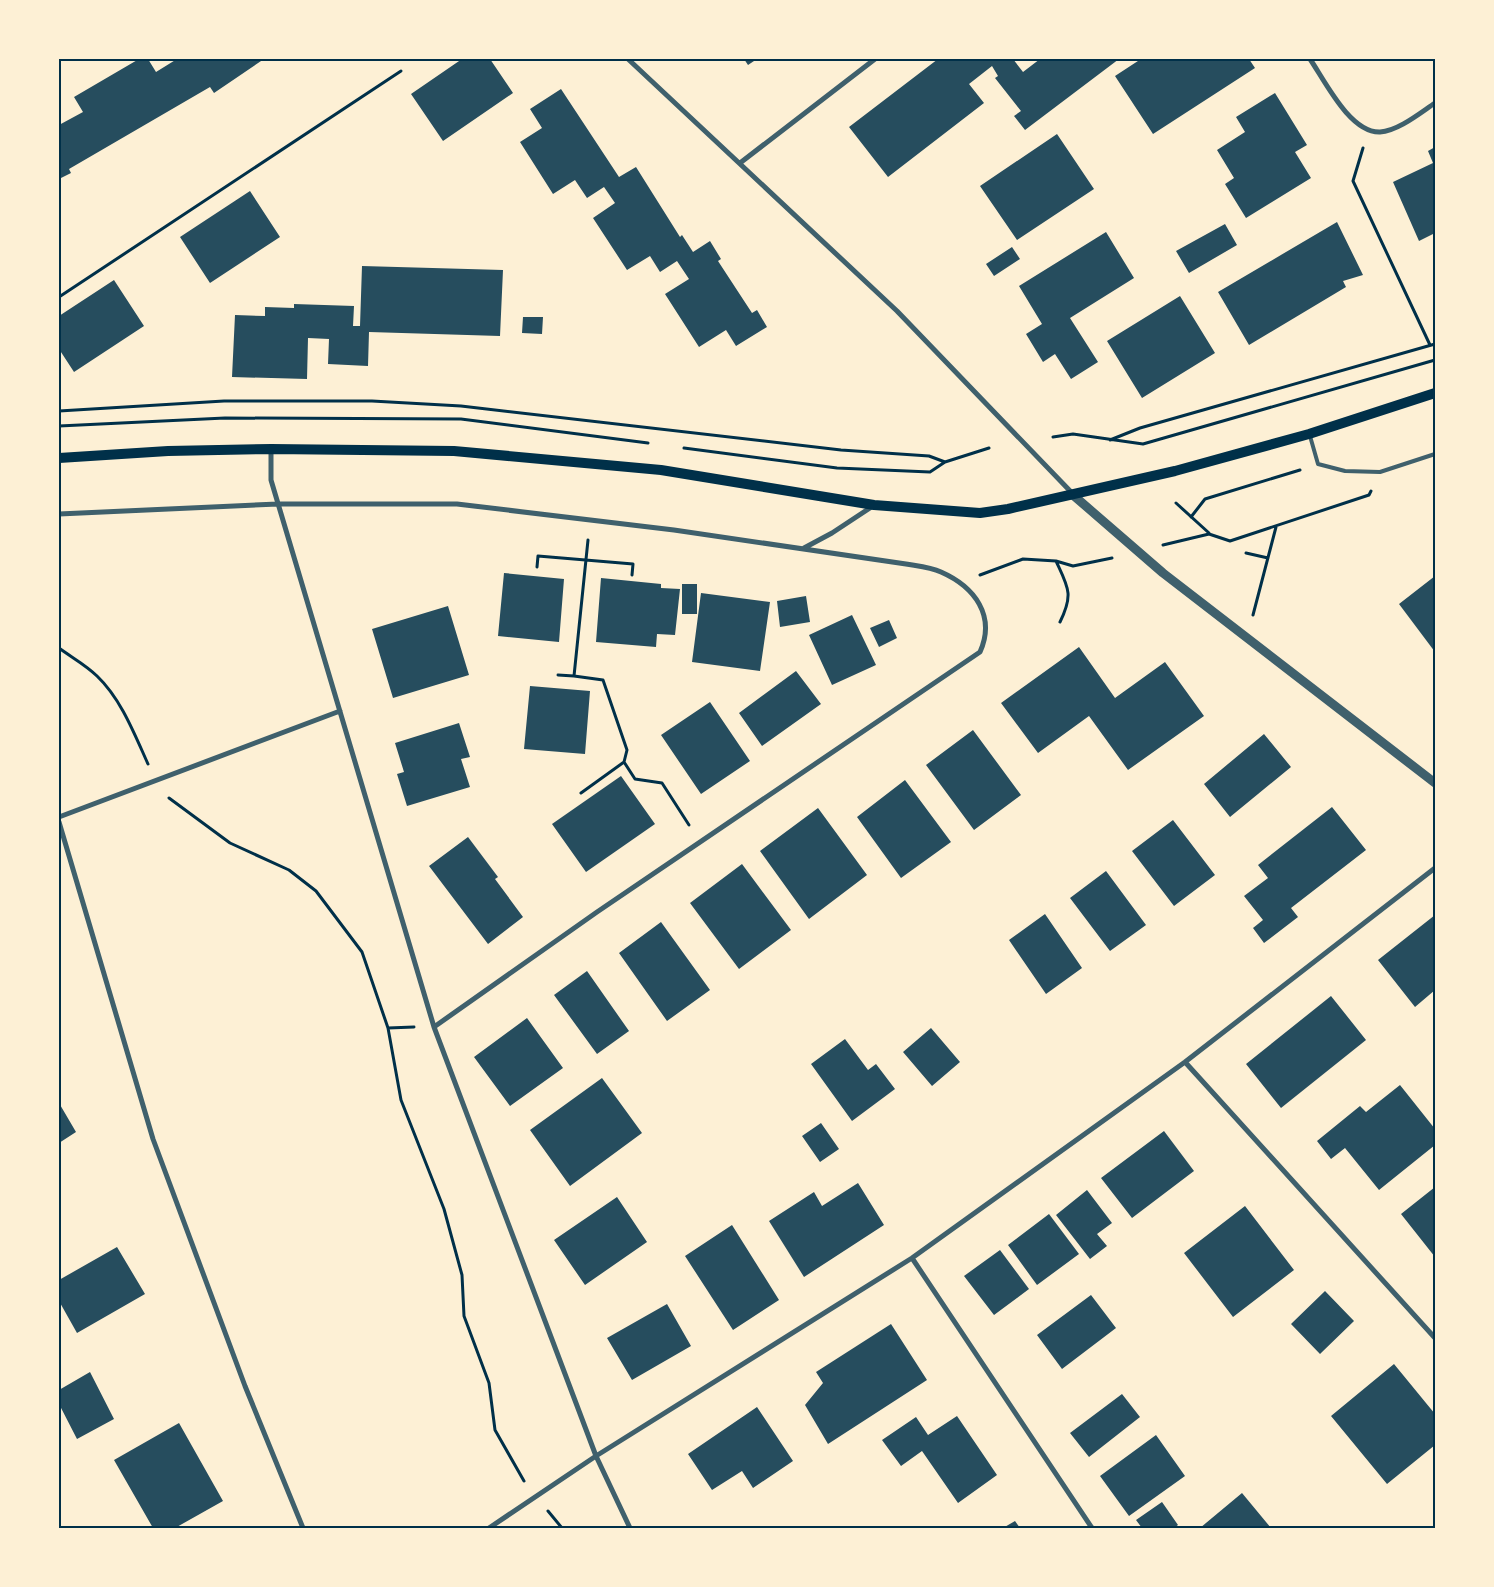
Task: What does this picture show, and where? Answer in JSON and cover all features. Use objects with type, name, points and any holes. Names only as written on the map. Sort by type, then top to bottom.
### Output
[{"type":"main road","points":[[59,458],[168,451],[271,449],[454,451],[660,470],[874,505],[980,512],[1008,509],[1175,471],[1309,434],[1435,393]]},
{"type":"street","points":[[628,59],[898,311],[1073,495],[1163,573],[1435,783]]},
{"type":"street","points":[[740,163],[875,59]]},
{"type":"street","points":[[1310,59],[1350,119],[1368,131],[1381,132],[1394,127],[1435,103]]},
{"type":"street","points":[[271,449],[271,480],[434,1027],[596,1456],[630,1528]]},
{"type":"street","points":[[59,514],[278,504],[457,504],[674,530],[940,571],[962,584],[980,605],[985,621],[986,638],[980,652],[637,885],[434,1027]]},
{"type":"street","points":[[803,549],[832,533],[874,505]]},
{"type":"street","points":[[59,817],[340,711]]},
{"type":"street","points":[[59,822],[154,1139],[245,1386],[303,1528]]},
{"type":"street","points":[[489,1528],[596,1456],[912,1258],[1185,1062],[1435,868]]},
{"type":"street","points":[[1185,1062],[1435,1338]]},
{"type":"street","points":[[912,1258],[1092,1528]]},
{"type":"lane","points":[[1309,434],[1318,464],[1345,471],[1380,472],[1435,454]]},
{"type":"path","points":[[59,296],[401,71]]},
{"type":"path","points":[[1368,131],[1353,181],[1430,345]]},
{"type":"path","points":[[1109,440],[1140,428],[1435,344]]},
{"type":"path","points":[[1053,438],[1073,434],[1143,444],[1435,360]]},
{"type":"path","points":[[59,411],[224,401],[372,401],[461,406],[840,450],[929,456],[946,462],[989,448]]},
{"type":"path","points":[[1191,517],[1205,498],[1318,464]]},
{"type":"path","points":[[1176,503],[1209,534],[1230,542],[1369,495],[1380,472]]},
{"type":"path","points":[[1247,637],[1276,526]]},
{"type":"path","points":[[1163,545],[1209,534]]},
{"type":"path","points":[[574,676],[588,549]]},
{"type":"path","points":[[1246,553],[1268,558]]},
{"type":"path","points":[[536,567],[538,556],[586,559],[633,564],[632,575]]},
{"type":"path","points":[[962,584],[1023,559],[1056,561],[1073,566],[1117,557]]},
{"type":"path","points":[[1056,561],[1069,589],[1068,605],[1060,622]]},
{"type":"path","points":[[59,648],[96,675],[113,696],[131,727],[164,794],[230,843],[289,870],[316,891],[362,952],[388,1028],[402,1100],[444,1208],[462,1275],[464,1316],[489,1383],[495,1430],[534,1497],[562,1528]]},
{"type":"path","points":[[558,675],[603,680],[627,750],[624,762],[581,793]]},
{"type":"path","points":[[624,762],[635,779],[662,783],[691,828]]},
{"type":"building","points":[[139,59],[148,59],[156,72],[177,59],[264,59],[214,93],[210,87],[69,169],[71,173],[59,179],[59,125],[83,112],[74,97]]},
{"type":"building","points":[[462,59],[490,59],[513,93],[443,141],[411,94]]},
{"type":"building","points":[[744,59],[757,59],[748,65]]},
{"type":"building","points":[[938,59],[1013,59],[1023,72],[1040,59],[1119,59],[1025,130],[1014,116],[1021,111],[995,78],[998,76],[992,66],[969,84],[984,103],[888,177],[849,127]]},
{"type":"building","points":[[1141,59],[1249,59],[1255,68],[1153,134],[1115,76]]},
{"type":"building","points":[[561,89],[619,177],[636,167],[680,237],[682,235],[693,252],[710,241],[721,259],[718,261],[752,313],[757,310],[767,327],[736,346],[726,330],[699,347],[665,294],[689,279],[677,261],[660,272],[650,256],[627,270],[593,218],[615,203],[604,187],[587,198],[575,180],[553,194],[520,142],[542,128],[530,109]]},
{"type":"building","points":[[1275,93],[1307,145],[1295,152],[1311,178],[1246,218],[1225,184],[1234,178],[1217,150],[1245,132],[1236,117]]},
{"type":"building","points":[[1057,134],[1094,189],[1017,240],[980,186]]},
{"type":"building","points":[[1435,147],[1435,233],[1419,241],[1393,182],[1433,163],[1428,151]]},
{"type":"building","points":[[250,191],[280,237],[210,283],[180,237]]},
{"type":"building","points":[[1337,222],[1363,275],[1343,281],[1346,287],[1249,345],[1218,292]]},
{"type":"building","points":[[1225,224],[1237,245],[1189,273],[1176,251]]},
{"type":"building","points":[[1106,232],[1134,278],[1070,318],[1098,362],[1071,379],[1055,354],[1043,362],[1026,334],[1042,324],[1019,286]]},
{"type":"building","points":[[1012,247],[1020,259],[994,276],[986,264]]},
{"type":"building","points":[[362,266],[503,270],[500,336],[369,332],[368,366],[328,364],[329,339],[308,338],[307,379],[232,377],[235,315],[265,316],[265,307],[294,308],[294,304],[354,306],[353,326],[360,326]]},
{"type":"building","points":[[114,280],[144,326],[74,372],[59,349],[59,316]]},
{"type":"building","points":[[1180,296],[1215,353],[1142,398],[1107,341]]},
{"type":"building","points":[[523,317],[543,317],[542,334],[522,333]]},
{"type":"building","points":[[504,573],[564,579],[559,642],[498,636]]},
{"type":"building","points":[[1435,576],[1435,652],[1399,604]]},
{"type":"building","points":[[601,578],[661,584],[661,588],[680,589],[675,635],[657,634],[656,647],[596,642]]},
{"type":"building","points":[[682,584],[697,584],[697,614],[682,614]]},
{"type":"building","points":[[701,593],[770,602],[760,671],[692,662]]},
{"type":"building","points":[[806,596],[810,622],[780,627],[777,601]]},
{"type":"building","points":[[448,606],[469,675],[393,698],[372,629]]},
{"type":"building","points":[[852,615],[876,665],[832,685],[809,635]]},
{"type":"building","points":[[889,620],[897,638],[879,647],[870,628]]},
{"type":"building","points":[[1079,647],[1115,698],[1165,662],[1204,716],[1128,770],[1089,716],[1038,753],[1001,703]]},
{"type":"building","points":[[796,671],[821,704],[762,746],[739,713]]},
{"type":"building","points":[[530,686],[590,691],[585,754],[524,749]]},
{"type":"building","points":[[710,702],[750,761],[701,794],[661,735]]},
{"type":"building","points":[[459,723],[470,757],[461,759],[470,787],[407,806],[397,774],[404,772],[395,743]]},
{"type":"building","points":[[973,730],[1021,795],[974,830],[926,765]]},
{"type":"building","points":[[1264,734],[1291,767],[1230,817],[1204,784]]},
{"type":"building","points":[[621,776],[655,824],[586,872],[552,824]]},
{"type":"building","points":[[905,780],[951,842],[901,878],[857,817]]},
{"type":"building","points":[[1332,807],[1366,850],[1291,908],[1298,917],[1264,943],[1253,928],[1263,920],[1244,896],[1268,878],[1258,865]]},
{"type":"building","points":[[818,808],[867,875],[809,919],[760,851]]},
{"type":"building","points":[[1173,820],[1215,875],[1174,906],[1132,851]]},
{"type":"building","points":[[468,837],[498,877],[495,879],[523,917],[488,944],[429,866]]},
{"type":"building","points":[[742,864],[791,930],[739,969],[690,903]]},
{"type":"building","points":[[1106,871],[1146,925],[1110,951],[1070,898]]},
{"type":"building","points":[[1045,914],[1082,968],[1046,994],[1009,940]]},
{"type":"building","points":[[1435,915],[1435,990],[1415,1007],[1378,960]]},
{"type":"building","points":[[661,922],[710,990],[667,1021],[619,953]]},
{"type":"building","points":[[587,971],[629,1031],[597,1054],[554,995]]},
{"type":"building","points":[[1331,996],[1366,1040],[1281,1108],[1246,1064]]},
{"type":"building","points":[[527,1018],[563,1068],[510,1106],[474,1057]]},
{"type":"building","points":[[931,1028],[960,1062],[932,1086],[903,1052]]},
{"type":"building","points":[[845,1039],[868,1070],[876,1064],[895,1089],[852,1121],[811,1064]]},
{"type":"building","points":[[602,1078],[642,1133],[570,1186],[530,1130]]},
{"type":"building","points":[[1400,1085],[1435,1129],[1435,1145],[1379,1190],[1345,1148],[1331,1159],[1317,1141],[1360,1106],[1366,1112]]},
{"type":"building","points":[[59,1103],[76,1132],[59,1143]]},
{"type":"building","points":[[821,1123],[839,1149],[820,1162],[802,1136]]},
{"type":"building","points":[[1164,1131],[1194,1171],[1132,1218],[1101,1178]]},
{"type":"building","points":[[858,1183],[884,1225],[804,1277],[769,1221],[814,1192],[822,1206]]},
{"type":"building","points":[[1435,1187],[1435,1257],[1401,1214]]},
{"type":"building","points":[[1087,1190],[1112,1223],[1097,1234],[1107,1246],[1090,1259],[1056,1215]]},
{"type":"building","points":[[617,1197],[647,1242],[585,1285],[554,1240]]},
{"type":"building","points":[[1245,1206],[1294,1270],[1233,1317],[1184,1253]]},
{"type":"building","points":[[1049,1214],[1079,1254],[1037,1285],[1008,1245]]},
{"type":"building","points":[[732,1225],[779,1300],[733,1330],[685,1256]]},
{"type":"building","points":[[117,1247],[145,1294],[77,1333],[59,1301],[59,1280]]},
{"type":"building","points":[[1000,1250],[1029,1289],[994,1315],[964,1276]]},
{"type":"building","points":[[1325,1291],[1354,1321],[1320,1354],[1291,1324]]},
{"type":"building","points":[[1091,1295],[1116,1328],[1062,1369],[1037,1335]]},
{"type":"building","points":[[667,1304],[691,1346],[632,1380],[607,1338]]},
{"type":"building","points":[[891,1324],[927,1380],[828,1444],[805,1405],[823,1383],[816,1372]]},
{"type":"building","points":[[1394,1364],[1435,1414],[1435,1445],[1387,1484],[1331,1416]]},
{"type":"building","points":[[90,1372],[114,1419],[77,1439],[59,1404],[59,1390]]},
{"type":"building","points":[[1122,1394],[1140,1417],[1089,1457],[1070,1433]]},
{"type":"building","points":[[757,1407],[793,1461],[753,1488],[742,1471],[712,1490],[688,1454]]},
{"type":"building","points":[[957,1416],[997,1475],[958,1503],[922,1451],[901,1466],[882,1440],[916,1417],[928,1435]]},
{"type":"building","points":[[179,1423],[223,1501],[175,1528],[153,1528],[114,1460]]},
{"type":"building","points":[[1156,1435],[1185,1476],[1129,1516],[1100,1476]]},
{"type":"building","points":[[1242,1493],[1271,1528],[1200,1528]]},
{"type":"building","points":[[1162,1502],[1178,1525],[1174,1528],[1142,1528],[1136,1520]]},
{"type":"building","points":[[1015,1521],[1020,1528],[1003,1528]]}]
